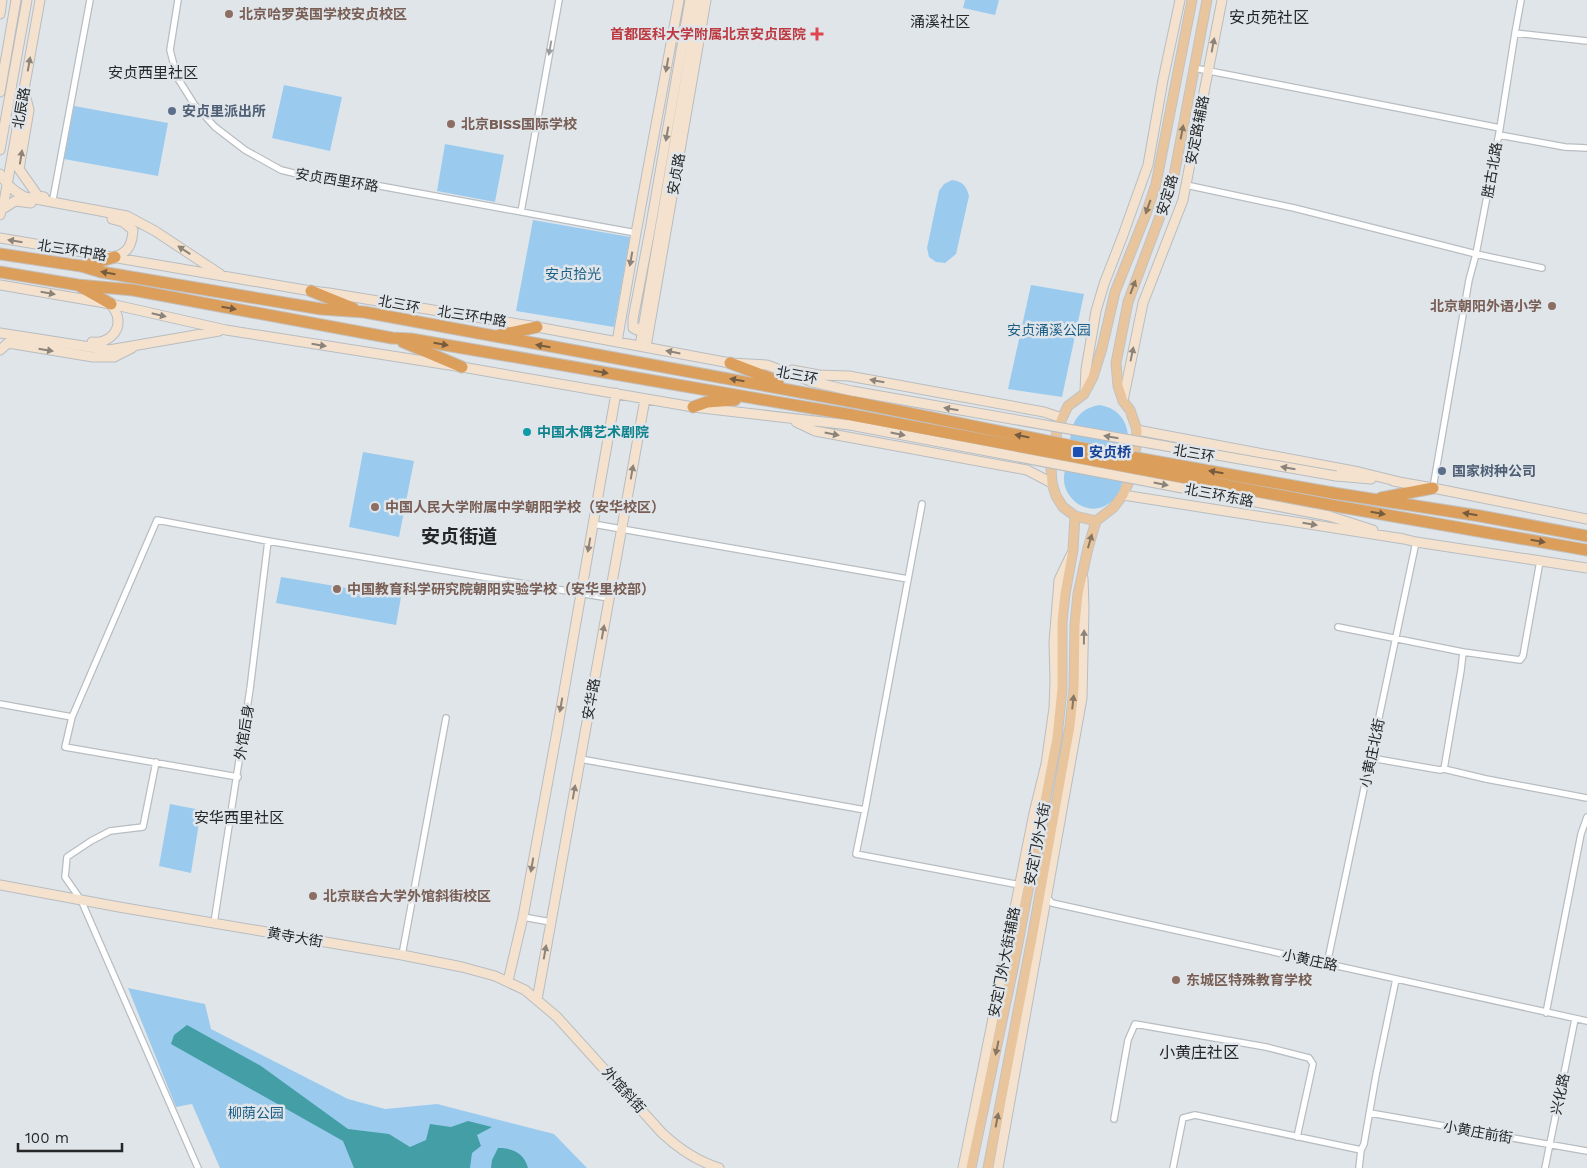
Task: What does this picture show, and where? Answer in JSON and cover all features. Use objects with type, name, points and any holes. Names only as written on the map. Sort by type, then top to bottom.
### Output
[{"type":"highway","name":"北三环","points":[[0,254],[81,266],[101,272],[320,309],[364,312],[493,337],[785,388],[853,396],[1092,450],[1587,536]]},
{"type":"highway","points":[[81,266],[115,257]]},
{"type":"highway","name":"北三环","points":[[0,272],[78,285],[133,290],[392,338],[411,339],[753,399],[851,420],[1329,510],[1587,550]]},
{"type":"highway","points":[[78,285],[111,304]]},
{"type":"highway","points":[[311,291],[364,312]]},
{"type":"highway","points":[[493,337],[537,327]]},
{"type":"highway","points":[[392,338],[462,367]]},
{"type":"highway","points":[[730,363],[772,379],[785,388]]},
{"type":"highway","points":[[693,407],[706,402],[753,399]]},
{"type":"highway","points":[[1373,500],[1433,488]]},
{"type":"main road","name":"安定路","points":[[1062,418],[1068,406],[1084,394],[1092,381],[1102,348],[1114,292],[1156,184],[1192,0]]},
{"type":"main road","name":"安定路","points":[[1137,430],[1130,410],[1123,401],[1118,386],[1116,364],[1128,302],[1172,181],[1207,0]]},
{"type":"main road","points":[[1062,418],[1051,468],[1052,483],[1056,496],[1062,507],[1075,516],[1096,521],[1113,508],[1124,495],[1130,479],[1137,430]]},
{"type":"main road","name":"安定门外大街","points":[[971,1168],[1030,886],[1057,738],[1062,689],[1062,622],[1073,550],[1075,516]]},
{"type":"main road","name":"安定门外大街","points":[[988,1168],[1043,891],[1070,726],[1074,688],[1075,624],[1078,594],[1096,521]]},
{"type":"street","points":[[0,14],[2,0]]},
{"type":"street","name":"北辰路","points":[[0,92],[16,0]]},
{"type":"street","name":"北辰路","points":[[0,150],[26,0]]},
{"type":"street","name":"北辰路","points":[[0,212],[7,185],[40,0]]},
{"type":"street","points":[[53,199],[90,0]]},
{"type":"street","name":"安贞西里环路","points":[[178,0],[170,50],[178,77],[194,104],[215,127],[245,150],[281,170],[310,177],[380,186],[636,233]]},
{"type":"street","points":[[521,212],[559,0]]},
{"type":"street","name":"安贞路","points":[[617,342],[679,0]]},
{"type":"street","name":"安贞路","points":[[634,315],[690,0]]},
{"type":"street","name":"安贞路","points":[[643,347],[643,326],[699,0]]},
{"type":"street","name":"安贞路","points":[[643,347],[706,0]]},
{"type":"street","points":[[1084,394],[1096,311],[1104,284],[1148,166],[1163,80],[1180,0]]},
{"type":"street","name":"安定路辅路","points":[[1123,401],[1143,303],[1177,217],[1186,186],[1222,0]]},
{"type":"street","points":[[1500,128],[1521,0]]},
{"type":"street","points":[[1515,33],[1587,41]]},
{"type":"street","points":[[1163,80],[1180,57]]},
{"type":"street","name":"胜古北路","points":[[1194,68],[1500,128],[1476,254],[1469,280],[1433,488]]},
{"type":"street","points":[[24,90],[29,110],[20,169],[38,196],[123,211],[143,217],[156,231]]},
{"type":"street","points":[[1498,135],[1565,147],[1587,148]]},
{"type":"street","points":[[671,160],[677,168]]},
{"type":"street","points":[[645,182],[661,167]]},
{"type":"street","points":[[0,174],[7,185],[16,193],[25,197],[127,216],[156,231],[224,276]]},
{"type":"street","points":[[1186,186],[1294,208],[1476,254],[1542,268]]},
{"type":"street","points":[[0,212],[14,201],[123,222],[133,230],[132,238],[124,254],[115,257]]},
{"type":"street","name":"北三环中路","points":[[0,238],[537,327],[730,363],[767,365],[853,396]]},
{"type":"street","points":[[0,285],[111,304],[226,330],[462,367],[693,407],[786,418],[851,420]]},
{"type":"street","points":[[626,287],[634,315],[633,328],[637,330],[643,326]]},
{"type":"street","points":[[0,326],[95,343],[103,342],[115,333],[117,326],[118,317],[111,304]]},
{"type":"street","points":[[0,333],[109,350],[226,330]]},
{"type":"street","points":[[0,350],[8,343],[94,357],[114,357],[140,344]]},
{"type":"street","points":[[767,365],[819,374],[849,376],[1044,412],[1062,418]]},
{"type":"street","name":"安华路","points":[[508,981],[523,917],[616,393]]},
{"type":"street","points":[[853,396],[1336,476],[1400,482]]},
{"type":"street","name":"安华路","points":[[537,1000],[645,399]]},
{"type":"street","points":[[786,418],[815,430],[1028,470],[1052,483]]},
{"type":"street","points":[[1137,430],[1359,472],[1400,482],[1587,519]]},
{"type":"street","points":[[1124,495],[1587,568]]},
{"type":"street","points":[[922,504],[856,854],[1030,886]]},
{"type":"street","points":[[1329,510],[1404,539]]},
{"type":"street","points":[[238,777],[65,747],[72,717],[156,520],[268,541],[609,598]]},
{"type":"street","points":[[593,524],[908,579]]},
{"type":"street","name":"外馆后身","points":[[214,923],[238,777],[268,541]]},
{"type":"street","name":"小黄庄北街","points":[[1327,964],[1416,542]]},
{"type":"street","name":"安定门外大街辅路","points":[[963,1168],[1046,764],[1054,708],[1054,642],[1059,580],[1073,550]]},
{"type":"street","points":[[1338,627],[1463,652],[1520,660],[1523,656],[1540,560]]},
{"type":"street","points":[[1444,769],[1463,652]]},
{"type":"street","points":[[0,704],[72,717]]},
{"type":"street","points":[[402,955],[446,718]]},
{"type":"street","points":[[1371,758],[1444,769],[1587,798]]},
{"type":"street","points":[[580,759],[865,810]]},
{"type":"street","points":[[156,762],[143,827],[110,831],[91,841],[67,857],[65,877],[81,900],[198,1168]]},
{"type":"street","points":[[1546,1012],[1581,834],[1587,817]]},
{"type":"street","name":"黄寺大街","points":[[0,885],[402,955],[462,967],[508,981]]},
{"type":"street","name":"安定门外大街辅路","points":[[998,1168],[1043,891]]},
{"type":"street","name":"小黄庄路","points":[[1043,891],[1052,903],[1587,1021]]},
{"type":"street","points":[[523,917],[551,922]]},
{"type":"street","points":[[1359,1168],[1396,978]]},
{"type":"street","name":"外馆斜街","points":[[508,981],[525,990],[557,1017],[668,1138],[702,1162],[720,1168]]},
{"type":"street","name":"兴化路","points":[[1545,1168],[1575,1019]]},
{"type":"street","points":[[1114,1119],[1128,1040],[1135,1024],[1266,1047],[1309,1058],[1313,1064],[1298,1137]]},
{"type":"street","name":"小黄庄前街","points":[[1370,1113],[1587,1151]]},
{"type":"street","points":[[1173,1168],[1183,1118],[1195,1115],[1361,1150]]},
{"type":"green space","points":[[965,0],[999,0],[995,15],[963,8]]},
{"type":"green space","points":[[284,85],[342,97],[330,151],[272,138]]},
{"type":"green space","points":[[74,106],[168,123],[158,176],[64,159]]},
{"type":"green space","points":[[445,144],[504,155],[495,202],[437,191]]},
{"type":"green space","points":[[952,180],[963,185],[967,189],[969,196],[956,254],[945,263],[936,262],[929,257],[927,248],[939,191],[944,184]]},
{"type":"green space","name":"安贞拾光","points":[[533,220],[630,237],[614,327],[516,311]]},
{"type":"green space","name":"安贞涌溪公园","points":[[1031,285],[1084,294],[1062,397],[1008,389]]},
{"type":"green space","points":[[1099,405],[1111,408],[1123,419],[1128,436],[1126,460],[1121,486],[1114,499],[1106,505],[1089,508],[1081,506],[1068,494],[1064,476],[1074,422],[1082,412]]},
{"type":"green space","points":[[363,452],[414,461],[399,537],[349,527]]},
{"type":"green space","points":[[281,577],[401,597],[396,625],[276,603]]},
{"type":"green space","points":[[170,804],[201,810],[191,873],[159,866]]},
{"type":"green space","name":"柳荫公园","points":[[128,988],[205,1004],[211,1029],[348,1099],[385,1109],[437,1104],[554,1134],[587,1168],[220,1168],[192,1104],[176,1107]]},
{"type":"shaded area","points":[[187,1025],[261,1066],[348,1129],[389,1134],[410,1147],[426,1140],[430,1124],[451,1127],[468,1121],[492,1127],[477,1135],[481,1146],[472,1153],[470,1168],[354,1168],[343,1141],[171,1044],[174,1035]]},
{"type":"shaded area","points":[[498,1148],[517,1152],[524,1159],[528,1168],[491,1168],[492,1160]]},
{"type":"place","name":"北京哈罗英国学校安贞校区","points":[[229,14]]},
{"type":"place","name":"首都医科大学附属北京安贞医院","points":[[817,34]]},
{"type":"place","name":"安贞里派出所","points":[[172,111]]},
{"type":"place","name":"北京BISS国际学校","points":[[451,124]]},
{"type":"place","name":"北京朝阳外语小学","points":[[1552,306]]},
{"type":"place","name":"中国木偶艺术剧院","points":[[527,432]]},
{"type":"place","name":"安贞桥","points":[[1078,452]]},
{"type":"place","name":"国家树种公司","points":[[1442,471]]},
{"type":"place","name":"中国人民大学附属中学朝阳学校（安华校区）","points":[[375,507]]},
{"type":"place","name":"中国教育科学研究院朝阳实验学校（安华里校部）","points":[[337,589]]},
{"type":"place","name":"北京联合大学外馆斜街校区","points":[[313,896]]},
{"type":"place","name":"东城区特殊教育学校","points":[[1176,980]]},
{"type":"district","name":"安贞苑社区","points":[[1269,17]]},
{"type":"district","name":"涌溪社区","points":[[940,22]]},
{"type":"district","name":"安贞西里社区","points":[[153,73]]},
{"type":"district","name":"安贞街道","points":[[459,536]]},
{"type":"district","name":"安华西里社区","points":[[239,818]]},
{"type":"district","name":"小黄庄社区","points":[[1199,1052]]}]
